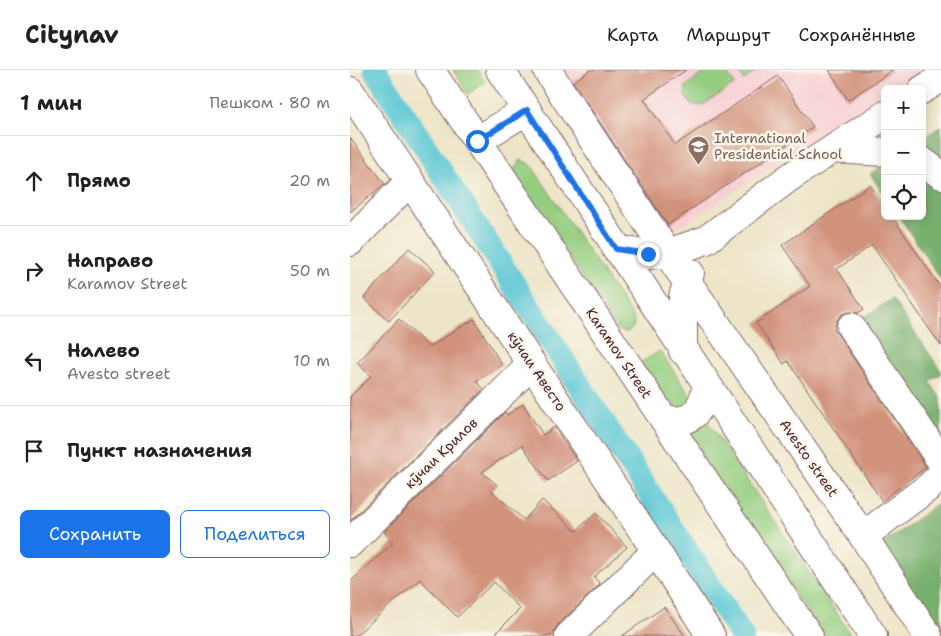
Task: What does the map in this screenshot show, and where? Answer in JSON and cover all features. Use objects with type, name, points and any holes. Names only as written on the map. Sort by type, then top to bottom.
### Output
[{"type":"street","name":"Karamov Street","points":[[430,70],[809,636]]},
{"type":"street","points":[[500,70],[616,249],[873,636]]},
{"type":"street","name":"Avesto street","points":[[547,70],[668,253],[863,536],[928,636]]},
{"type":"street","name":"кӯчаи Авесто","points":[[350,90],[712,636]]},
{"type":"street","points":[[477,141],[527,110]]},
{"type":"street","points":[[616,249],[648,254],[668,253],[706,240],[790,177],[881,118]]},
{"type":"street","points":[[833,149],[881,152]]},
{"type":"street","points":[[926,164],[941,175]]},
{"type":"street","points":[[350,242],[410,181]]},
{"type":"street","points":[[683,350],[683,297],[687,281],[706,240]]},
{"type":"street","points":[[851,327],[941,462]]},
{"type":"street","name":"кӯчаи Крилов","points":[[350,542],[532,364]]},
{"type":"street","points":[[664,419],[676,422],[696,413],[703,403],[707,386]]},
{"type":"street","points":[[863,536],[930,486],[941,475]]},
{"type":"street","points":[[569,636],[656,551]]},
{"type":"shaded area","name":"International Presidential School","points":[[561,70],[923,70],[900,85],[881,85],[881,98],[665,236]]},
{"type":"green space","points":[[453,70],[478,70],[485,82],[468,94]]},
{"type":"green space","points":[[708,70],[724,70],[735,84],[701,106],[691,104],[685,96],[686,86]]},
{"type":"green space","points":[[737,70],[757,70],[744,80]]},
{"type":"green space","points":[[941,126],[941,280],[902,220],[926,220],[926,136]]},
{"type":"green space","points":[[521,160],[531,165],[632,316],[634,324],[628,332],[617,329],[515,174],[514,169]]},
{"type":"green space","points":[[881,167],[881,189],[870,174]]},
{"type":"green space","points":[[892,299],[941,371],[941,374],[930,382],[941,399],[941,447],[857,322]]},
{"type":"green space","points":[[660,351],[852,636],[823,636],[640,363]]},
{"type":"green space","points":[[941,501],[941,636],[879,547]]},
{"type":"building","points":[[590,70],[686,70],[644,99],[675,145],[778,76],[813,127],[668,225],[573,82]]},
{"type":"building","points":[[829,70],[893,70],[848,100]]},
{"type":"building","points":[[350,138],[385,184],[350,212]]},
{"type":"building","points":[[870,185],[881,200],[881,220],[895,220],[941,288],[941,346],[872,245],[837,269],[864,309],[858,313],[849,312],[842,314],[837,320],[834,329],[926,467],[882,501],[788,361],[784,364],[756,323],[810,286],[782,245]]},
{"type":"building","points":[[409,248],[435,271],[389,321],[364,298]]},
{"type":"building","points":[[399,319],[429,347],[474,319],[502,365],[476,381],[484,389],[350,521],[350,397],[371,376],[357,363]]},
{"type":"building","points":[[523,404],[543,435],[554,427],[577,461],[548,481],[522,445],[482,472],[497,485],[492,491],[524,520],[542,500],[576,531],[596,513],[627,547],[594,577],[600,584],[558,625],[551,636],[493,636],[520,609],[494,582],[457,617],[420,579],[355,636],[350,636],[350,582],[393,543],[384,532],[505,412],[507,415]]},
{"type":"building","points":[[664,607],[685,636],[622,636]]},
{"type":"waterway","points":[[375,70],[742,636]]},
{"type":"place","name":"International Presidential School","points":[[698,165]]},
{"type":"route","points":[[477,141],[527,110],[616,249],[648,254]]}]
